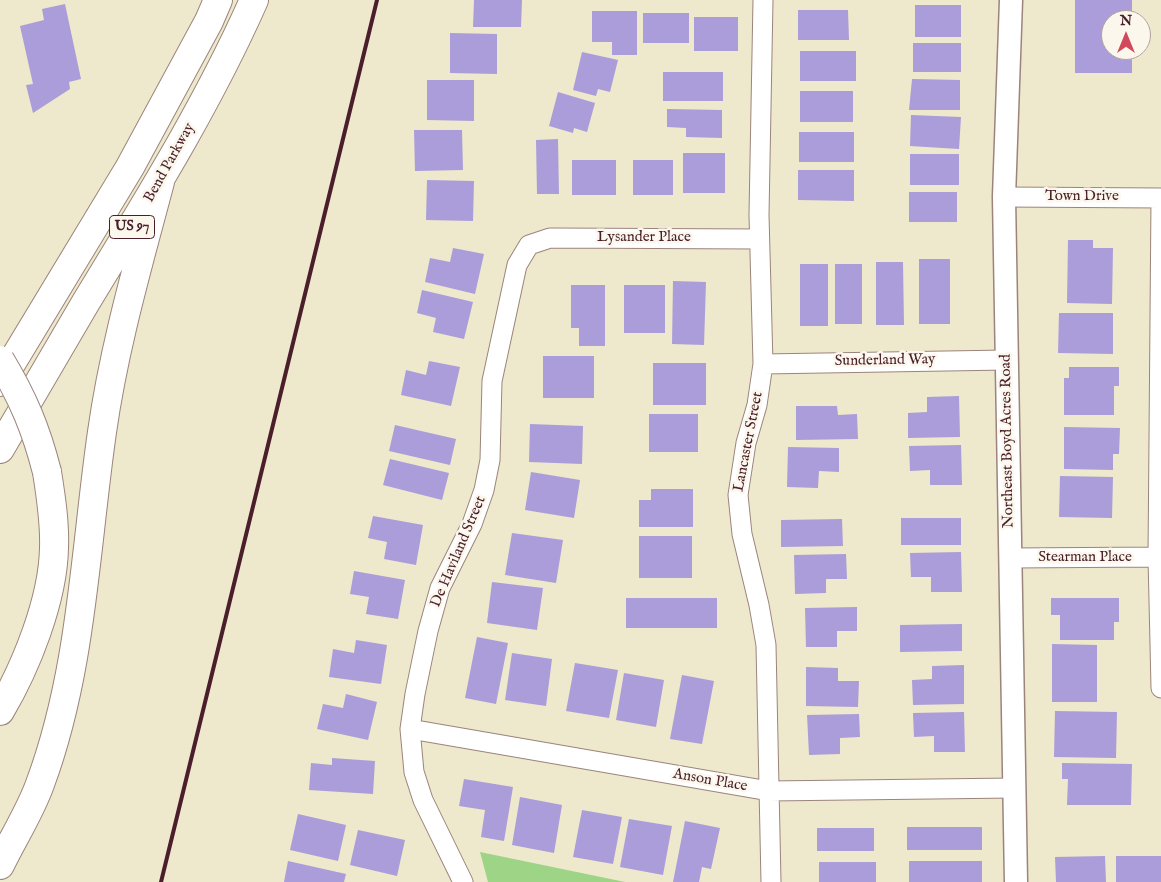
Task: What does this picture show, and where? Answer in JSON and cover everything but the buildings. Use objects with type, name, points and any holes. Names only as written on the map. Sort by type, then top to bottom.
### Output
[{"type":"highway","name":"US 97","points":[[0,382],[130,167],[210,21],[218,0]]},
{"type":"highway","name":"Bend Parkway","points":[[0,450],[86,302],[160,182],[235,43],[254,0]]},
{"type":"highway","points":[[0,865],[40,784],[64,700],[82,610],[102,432],[113,368],[160,182]]},
{"type":"highway","points":[[0,360],[17,388],[36,429],[47,472],[54,550],[45,607],[34,639],[0,711]]},
{"type":"street","name":"Lancaster Street","points":[[763,0],[759,239],[763,364],[757,405],[746,443],[738,496],[742,534],[759,605],[766,645],[771,882]]},
{"type":"street","name":"Northeast Boyd Acres Road","points":[[1011,0],[1004,197],[1016,882]]},
{"type":"street","name":"Town Drive","points":[[1004,197],[1161,198]]},
{"type":"street","points":[[1161,198],[1158,557],[1161,688]]},
{"type":"street","name":"Lysander Place","points":[[529,245],[550,238],[759,239]]},
{"type":"street","name":"De Haviland Street","points":[[463,882],[423,800],[414,772],[410,730],[414,694],[440,588],[472,524],[484,490],[490,460],[492,380],[517,265],[529,245]]},
{"type":"street","name":"Sunderland Way","points":[[763,364],[1007,360]]},
{"type":"street","name":"Stearman Place","points":[[1011,558],[1158,557]]},
{"type":"street","name":"Anson Place","points":[[410,730],[769,791],[1014,788]]},
{"type":"green space","points":[[480,852],[625,882],[488,882]]},
{"type":"railway","points":[[161,882],[377,0]]}]
